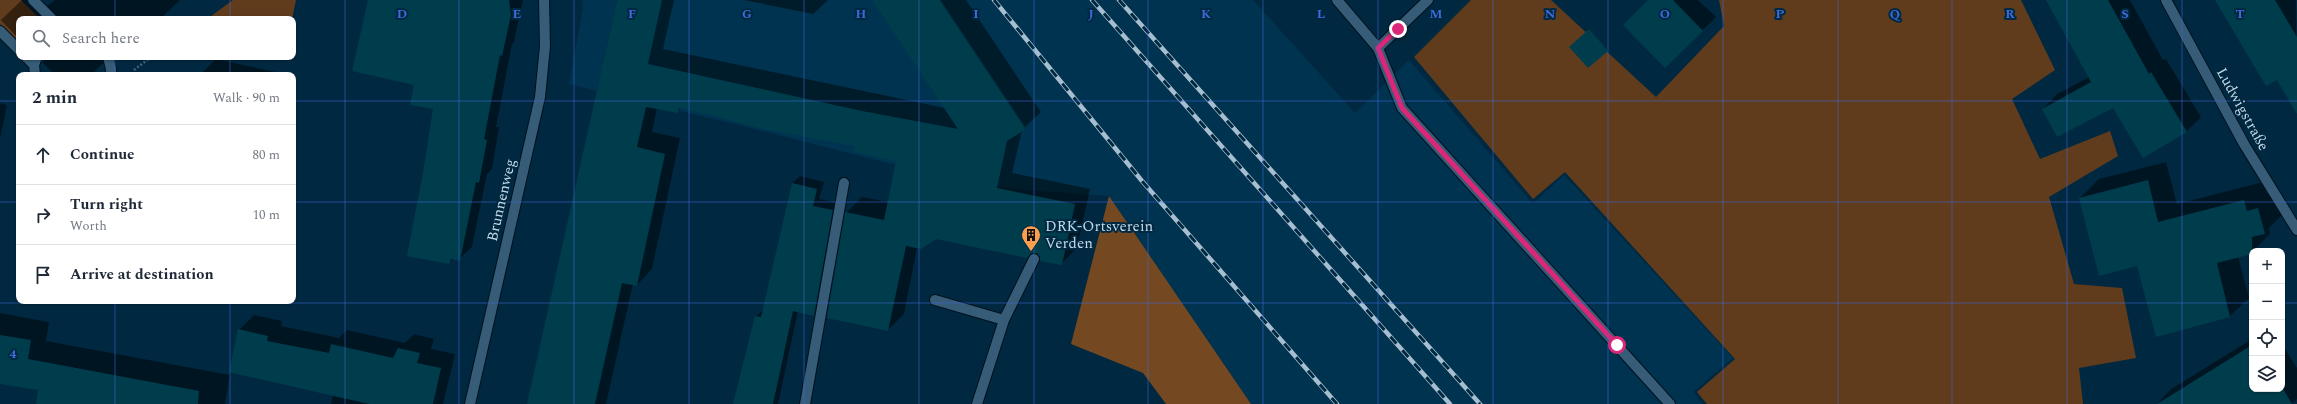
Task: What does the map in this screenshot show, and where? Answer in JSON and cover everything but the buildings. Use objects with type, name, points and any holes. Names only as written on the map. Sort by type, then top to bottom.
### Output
[{"type":"street","points":[[33,0],[49,16]]},
{"type":"street","name":"Brunnenweg","points":[[470,404],[540,97],[545,46],[544,0]]},
{"type":"street","points":[[1337,0],[1378,48],[1402,108],[1670,404]]},
{"type":"street","points":[[1378,48],[1428,0]]},
{"type":"street","name":"Ludwigstraße","points":[[2166,0],[2244,144],[2297,230]]},
{"type":"street","points":[[0,31],[16,47]]},
{"type":"street","points":[[109,60],[110,72]]},
{"type":"street","points":[[805,404],[844,183]]},
{"type":"street","points":[[977,404],[1004,320],[1034,259]]},
{"type":"street","points":[[936,300],[1004,320]]},
{"type":"path","points":[[132,72],[147,60]]},
{"type":"shaded area","points":[[0,0],[21,0],[37,16],[16,16],[16,40],[0,24]]},
{"type":"shaded area","points":[[233,0],[296,0],[293,16],[211,16]]},
{"type":"shaded area","points":[[582,0],[1253,0],[1355,113],[1409,60],[1533,204],[1564,175],[1733,358],[1693,392],[1702,404],[1251,404],[1109,196],[1011,189],[900,166],[569,84],[583,8]]},
{"type":"shaded area","points":[[1471,0],[1551,0],[1656,97],[1724,26],[1719,0],[2021,0],[2055,70],[2012,99],[2040,159],[2110,131],[2118,156],[2049,197],[2074,284],[2122,288],[2136,358],[2079,368],[2083,404],[1707,404],[1697,392],[1735,359],[1565,172],[1533,199],[1414,57]]},
{"type":"shaded area","points":[[1109,196],[1251,404],[1166,404],[1143,373],[1071,344]]},
{"type":"railway","points":[[994,0],[1142,181],[1337,404]]},
{"type":"railway","points":[[1092,0],[1450,404]]},
{"type":"railway","points":[[1119,0],[1480,404]]},
{"type":"place","name":"DRK-Ortsverein Verden","points":[[1031,252]]},
{"type":"route","points":[[1398,29],[1378,48],[1402,108],[1617,345]]}]
